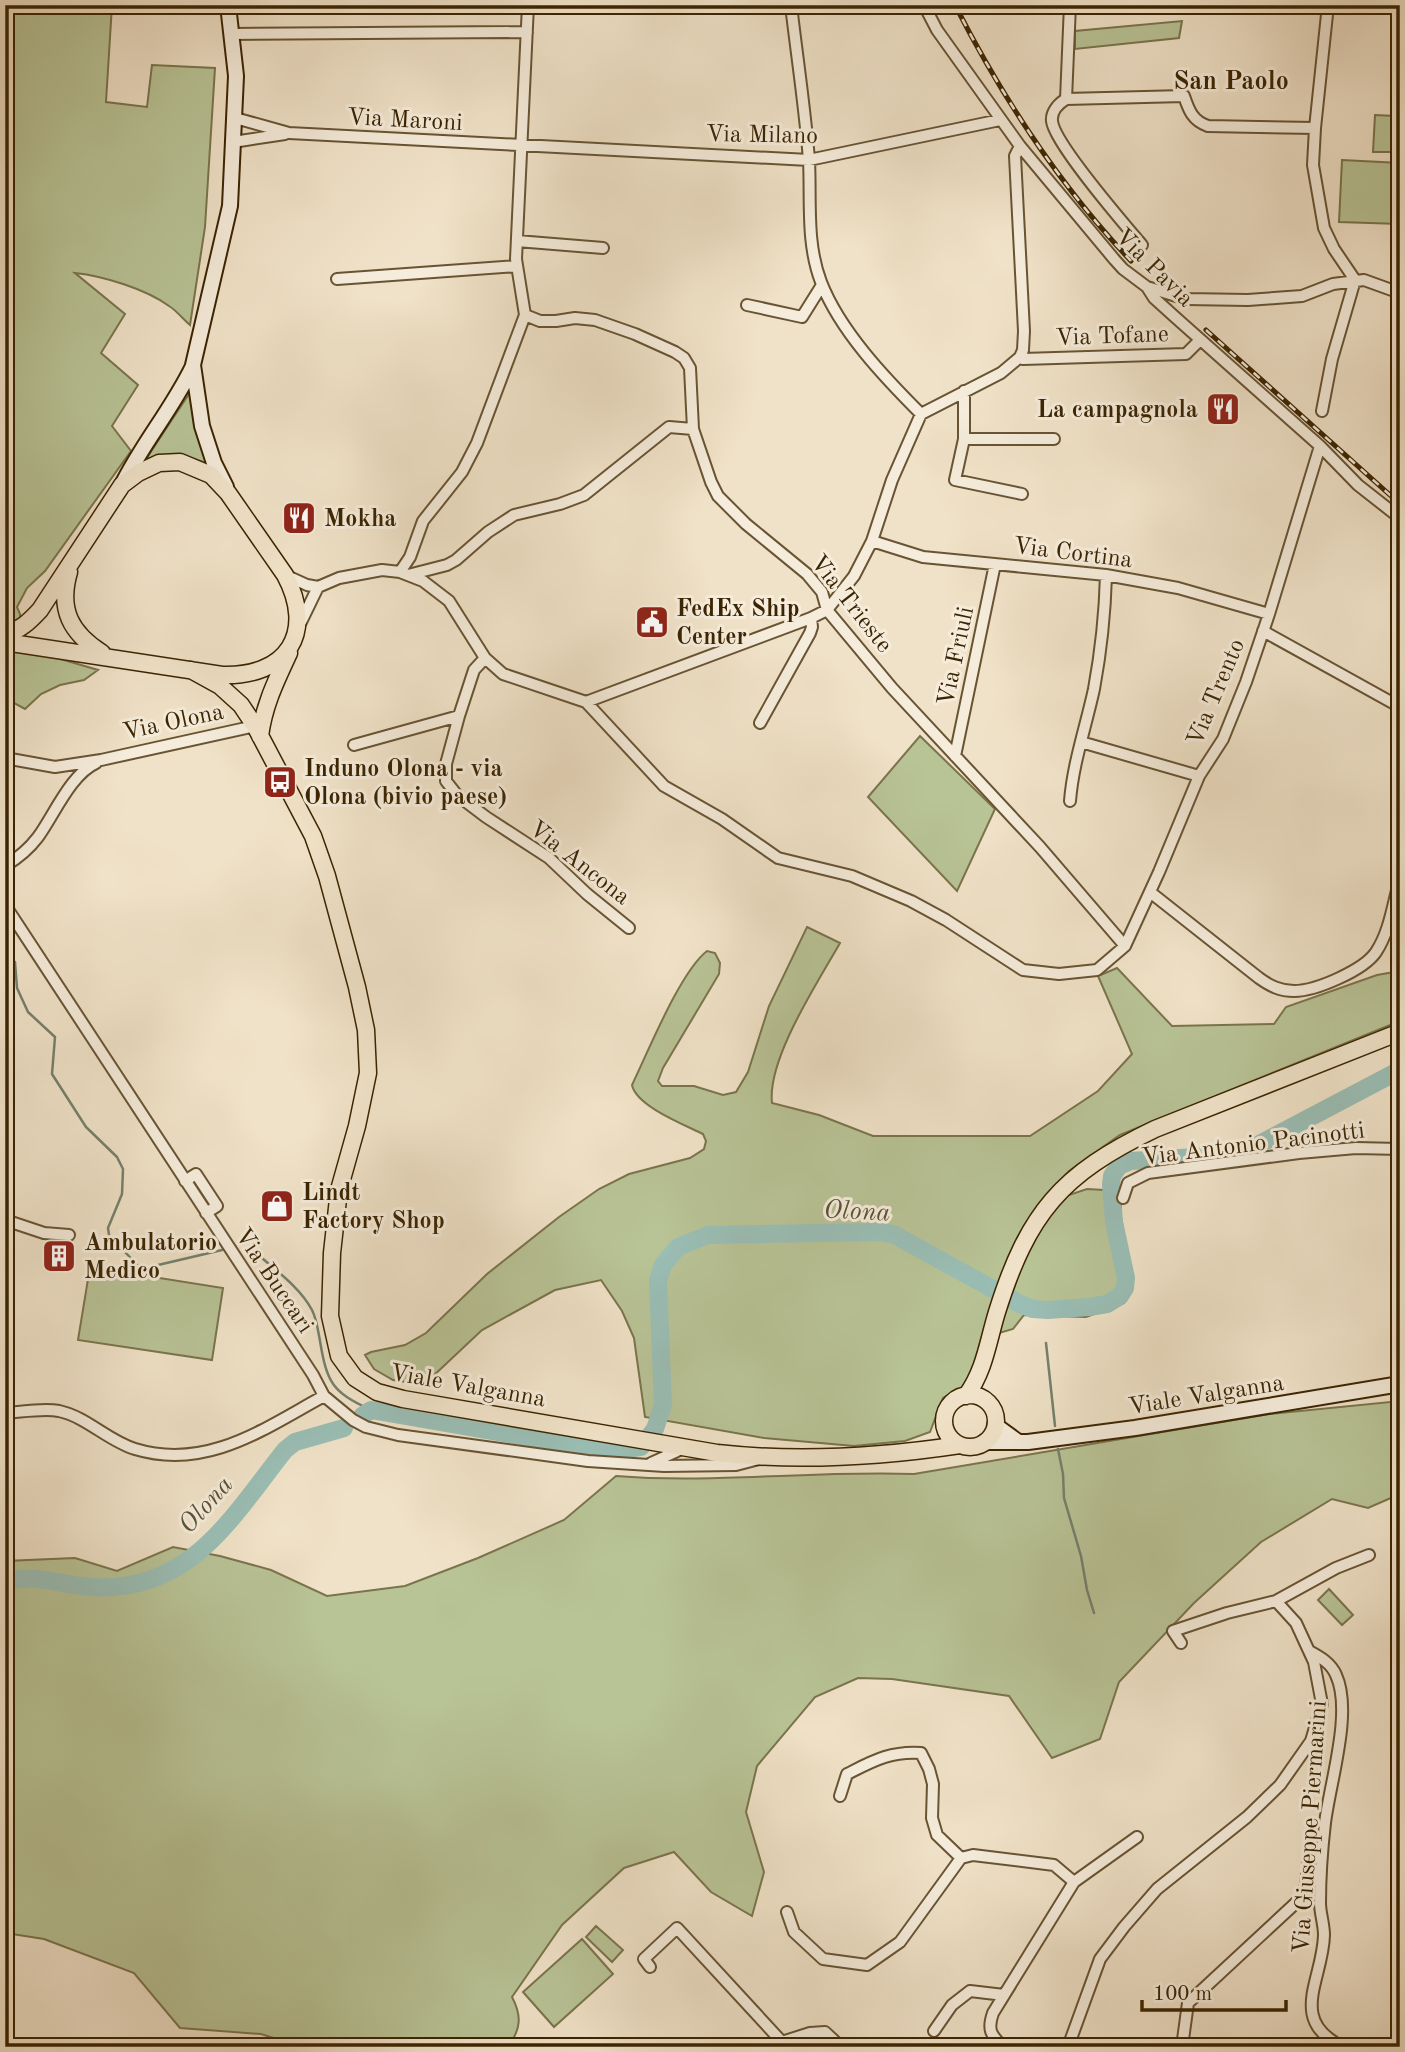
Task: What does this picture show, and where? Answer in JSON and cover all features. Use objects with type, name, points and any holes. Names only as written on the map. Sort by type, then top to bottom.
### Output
[{"type":"main road","points":[[5,635],[29,622],[122,485],[148,467],[159,463],[180,462],[211,475],[228,493],[285,575],[295,600],[295,637],[279,659],[255,673],[222,675],[5,642]]},
{"type":"main road","points":[[71,563],[65,584],[68,617],[87,644],[108,657]]},
{"type":"main road","name":"Via Olona","points":[[258,731],[270,692],[295,637]]},
{"type":"main road","name":"Viale Valganna","points":[[191,670],[220,686],[241,705],[258,731],[313,836],[354,974],[366,1030],[368,1073],[360,1115],[339,1190],[329,1303],[334,1343],[339,1356],[355,1378],[365,1387],[390,1396],[687,1448],[761,1458],[812,1458],[960,1445]]},
{"type":"main road","points":[[966,1396],[982,1370],[1002,1297],[1019,1252],[1040,1214],[1069,1182],[1091,1163],[1184,1116],[1400,1032]]},
{"type":"main road","points":[[982,1370],[984,1400],[994,1414],[995,1425],[991,1435],[975,1447],[960,1445],[951,1439],[945,1429],[944,1418],[948,1408],[956,1400],[966,1396],[984,1400]]},
{"type":"main road","points":[[925,1450],[945,1429]]},
{"type":"street","points":[[122,485],[193,365],[230,206],[236,76],[228,5]]},
{"type":"street","points":[[404,573],[424,521],[462,472],[487,419],[525,316],[517,265],[517,241],[519,146],[528,5]]},
{"type":"street","points":[[791,5],[808,160],[811,241],[822,285],[863,350],[887,380],[921,414]]},
{"type":"street","name":"Via Pavia","points":[[924,5],[937,30],[1000,120],[1123,269],[1147,287],[1154,298],[1320,446],[1358,485],[1400,518]]},
{"type":"street","points":[[1066,99],[1070,5]]},
{"type":"street","points":[[1322,411],[1332,359],[1354,279],[1324,228],[1313,165],[1328,5]]},
{"type":"street","points":[[230,34],[527,32]]},
{"type":"street","points":[[1142,245],[1095,187],[1054,129],[1053,114],[1061,102],[1066,99],[1184,96],[1194,118],[1208,126],[1315,128]]},
{"type":"street","name":"Via Maroni","points":[[234,118],[289,134]]},
{"type":"street","name":"Via Milano","points":[[519,146],[808,160],[1000,120]]},
{"type":"street","name":"Via Maroni","points":[[233,142],[289,134],[519,146]]},
{"type":"street","points":[[586,702],[811,618],[827,610],[854,576],[872,541],[892,480],[921,414],[1001,373],[1020,357],[1023,350],[1015,156],[1020,146]]},
{"type":"street","points":[[517,241],[603,248]]},
{"type":"street","points":[[337,279],[517,265]]},
{"type":"street","points":[[1147,287],[1186,299],[1248,300],[1302,296],[1354,279],[1400,293]]},
{"type":"street","points":[[747,305],[802,317],[822,285]]},
{"type":"street","name":"Via Trieste","points":[[525,316],[540,321],[575,318],[596,320],[635,334],[684,358],[690,368],[693,429],[718,496],[746,524],[807,574],[822,592],[827,610],[892,688],[1040,847],[1125,946]]},
{"type":"street","name":"Via Tofane","points":[[1020,357],[1186,354],[1200,340]]},
{"type":"street","points":[[193,365],[202,426],[214,463],[228,493]]},
{"type":"street","points":[[964,391],[964,439],[955,480],[1022,494]]},
{"type":"street","points":[[404,573],[447,565],[514,515],[584,495],[669,427],[693,429]]},
{"type":"street","points":[[964,439],[1054,439]]},
{"type":"street","name":"Via Trento","points":[[1125,946],[1199,776],[1223,739],[1269,614],[1320,446]]},
{"type":"street","name":"Via Cortina","points":[[872,541],[923,557],[1110,576],[1178,588],[1269,614]]},
{"type":"street","name":"Via Friuli","points":[[955,756],[995,564]]},
{"type":"street","points":[[285,575],[318,587],[339,578],[382,570],[404,573],[423,581],[449,601],[485,658],[503,674],[586,702],[664,786],[722,819],[778,858],[852,877],[911,901],[946,920],[1023,970],[1059,974],[1097,970],[1125,946]]},
{"type":"street","points":[[1070,801],[1104,630],[1110,576]]},
{"type":"street","points":[[295,637],[304,612],[318,587]]},
{"type":"street","points":[[760,723],[810,633],[811,618]]},
{"type":"street","points":[[1263,631],[1400,707]]},
{"type":"street","name":"Via Ancona","points":[[485,658],[474,670],[459,716],[446,764],[446,781],[457,795],[486,817],[549,858],[629,928]]},
{"type":"street","points":[[354,745],[459,716]]},
{"type":"street","name":"Via Olona","points":[[5,758],[55,767],[258,731]]},
{"type":"street","points":[[1081,742],[1199,776]]},
{"type":"street","name":"Via Olona","points":[[5,866],[29,848],[76,780],[89,766],[102,760]]},
{"type":"street","points":[[1150,892],[1250,972],[1273,987],[1292,991],[1304,990],[1357,970],[1368,962],[1381,944],[1400,879]]},
{"type":"street","name":"Via Buccari","points":[[5,905],[313,1374],[324,1396],[353,1420],[366,1427],[398,1435],[587,1461],[736,1465],[761,1458]]},
{"type":"street","name":"Via Antonio Pacinotti","points":[[1123,1198],[1128,1183],[1148,1173],[1299,1153],[1356,1148],[1400,1149]]},
{"type":"street","points":[[5,1220],[44,1233],[69,1235]]},
{"type":"street","name":"Viale Valganna","points":[[984,1442],[1018,1442],[1187,1421],[1400,1384]]},
{"type":"street","points":[[5,1413],[56,1410],[88,1423],[135,1449],[160,1454],[182,1454],[212,1451],[234,1444],[261,1432],[324,1396]]},
{"type":"street","points":[[995,1425],[1018,1442]]},
{"type":"street","name":"Via Buccari","points":[[649,1464],[687,1448]]},
{"type":"street","points":[[1181,1643],[1173,1631],[1227,1613],[1276,1601],[1336,1568],[1369,1555]]},
{"type":"street","points":[[1068,2047],[1100,1959],[1124,1927],[1157,1889],[1247,1817],[1280,1785],[1311,1741],[1322,1704],[1314,1662],[1296,1623],[1276,1601]]},
{"type":"street","name":"Via Giuseppe Piermarini","points":[[1309,1651],[1322,1658],[1336,1674],[1343,1711],[1325,1822],[1320,1904],[1324,1935],[1310,2007],[1316,2025],[1326,2039],[1343,2047]]},
{"type":"street","points":[[840,1796],[847,1774],[878,1758],[900,1752],[921,1753],[933,1784],[932,1818],[937,1835],[961,1858]]},
{"type":"street","points":[[1182,2047],[1188,2003],[1305,1892],[1314,1827]]},
{"type":"street","points":[[1003,2047],[992,2037],[989,2025],[1074,1882],[1137,1837]]},
{"type":"street","points":[[787,1912],[794,1933],[823,1959],[867,1965],[900,1942],[961,1858],[973,1855],[1054,1866],[1074,1882]]},
{"type":"street","points":[[650,1967],[644,1959],[677,1928],[782,2042]]},
{"type":"street","points":[[934,2031],[951,2005],[970,1991],[1004,1996]]},
{"type":"street","points":[[766,2047],[810,2033],[825,2032],[841,2047]]},
{"type":"green space","points":[[5,5],[112,5],[106,102],[147,107],[152,65],[215,68],[205,227],[190,325],[172,308],[149,294],[111,280],[75,273],[125,314],[101,353],[138,385],[112,426],[131,451],[45,571],[27,588],[17,607],[23,648],[98,670],[84,680],[60,685],[41,694],[25,709],[14,703],[5,688]]},
{"type":"green space","points":[[1182,21],[1179,38],[1075,49],[1075,31]]},
{"type":"green space","points":[[1375,115],[1395,116],[1394,152],[1373,152]]},
{"type":"green space","points":[[1342,160],[1400,163],[1400,224],[1339,222]]},
{"type":"green space","points":[[191,391],[202,449],[208,464],[177,456],[146,459]]},
{"type":"green space","points":[[920,736],[995,809],[957,891],[868,797]]},
{"type":"green space","points":[[807,927],[840,943],[807,999],[786,1043],[777,1065],[772,1103],[819,1115],[873,1136],[1030,1136],[1098,1091],[1132,1054],[1098,976],[1117,968],[1172,1026],[1274,1024],[1286,1007],[1377,975],[1400,971],[1400,1021],[1120,1135],[1069,1171],[1039,1205],[1087,1189],[1121,1191],[1121,1217],[1129,1267],[1124,1303],[1086,1317],[1024,1315],[1013,1329],[982,1338],[968,1384],[943,1398],[930,1432],[905,1441],[854,1446],[764,1438],[645,1417],[634,1338],[622,1311],[601,1280],[555,1290],[482,1330],[431,1378],[406,1382],[393,1380],[374,1369],[365,1355],[405,1345],[426,1333],[487,1274],[599,1189],[629,1174],[690,1158],[704,1149],[706,1141],[703,1134],[651,1107],[635,1093],[632,1085],[686,976],[707,951],[715,953],[720,963],[719,974],[658,1081],[662,1086],[694,1086],[723,1095],[736,1092],[748,1072],[769,1006]]},
{"type":"green space","points":[[90,1267],[223,1288],[212,1360],[78,1340]]},
{"type":"green space","points":[[1400,1401],[1400,1494],[1368,1508],[1332,1499],[1261,1542],[1194,1603],[1119,1682],[1100,1739],[1052,1758],[1009,1696],[892,1679],[858,1678],[815,1697],[757,1766],[746,1812],[764,1872],[752,1916],[711,1892],[674,1852],[624,1868],[562,1925],[512,1997],[519,2022],[508,2047],[302,2047],[261,2034],[180,2028],[134,1973],[44,1939],[5,1933],[5,1561],[75,1558],[117,1571],[173,1547],[271,1570],[327,1596],[405,1586],[478,1558],[564,1520],[616,1476],[690,1478],[914,1474],[1269,1414]]},
{"type":"green space","points":[[1329,1589],[1353,1615],[1342,1625],[1318,1600]]},
{"type":"green space","points":[[596,1926],[623,1950],[612,1962],[586,1937]]},
{"type":"green space","points":[[582,1939],[613,1974],[554,2027],[523,1992]]},
{"type":"waterway","points":[[15,962],[17,988],[28,1012],[55,1037],[52,1074],[86,1127],[117,1157],[123,1169],[122,1194],[108,1228],[109,1235],[141,1269],[222,1250]]},
{"type":"waterway","name":"Olona","points":[[362,1416],[371,1410],[613,1452],[641,1447],[655,1429],[663,1405],[658,1281],[663,1265],[678,1247],[708,1235],[893,1234],[1033,1309],[1107,1304],[1120,1296],[1125,1288],[1126,1278],[1114,1222],[1111,1185],[1112,1176],[1119,1166],[1131,1161],[1197,1157],[1252,1148],[1400,1070]]},
{"type":"waterway","points":[[246,1249],[255,1252],[301,1294],[314,1314],[329,1377],[348,1398],[371,1410]]},
{"type":"waterway","points":[[1046,1343],[1055,1426]]},
{"type":"waterway","name":"Olona","points":[[5,1582],[37,1579],[90,1587],[125,1586],[155,1578],[181,1565],[205,1547],[246,1501],[285,1450],[295,1442],[344,1428]]},
{"type":"waterway","points":[[1058,1449],[1064,1498],[1094,1613]]},
{"type":"railway","points":[[955,5],[992,73],[1034,139],[1080,202],[1131,261]]},
{"type":"railway","points":[[1206,330],[1400,504]]},
{"type":"place","name":"La campagnola","points":[[1223,409]]},
{"type":"place","name":"Mokha","points":[[299,518]]},
{"type":"place","name":"FedEx Ship Center","points":[[652,622]]},
{"type":"place","name":"Induno Olona - via Olona (bivio paese)","points":[[280,782]]},
{"type":"place","name":"Lindt Factory Shop","points":[[277,1206]]},
{"type":"place","name":"Ambulatorio Medico","points":[[59,1256]]},
{"type":"district","name":"San Paolo","points":[[1231,80]]}]
